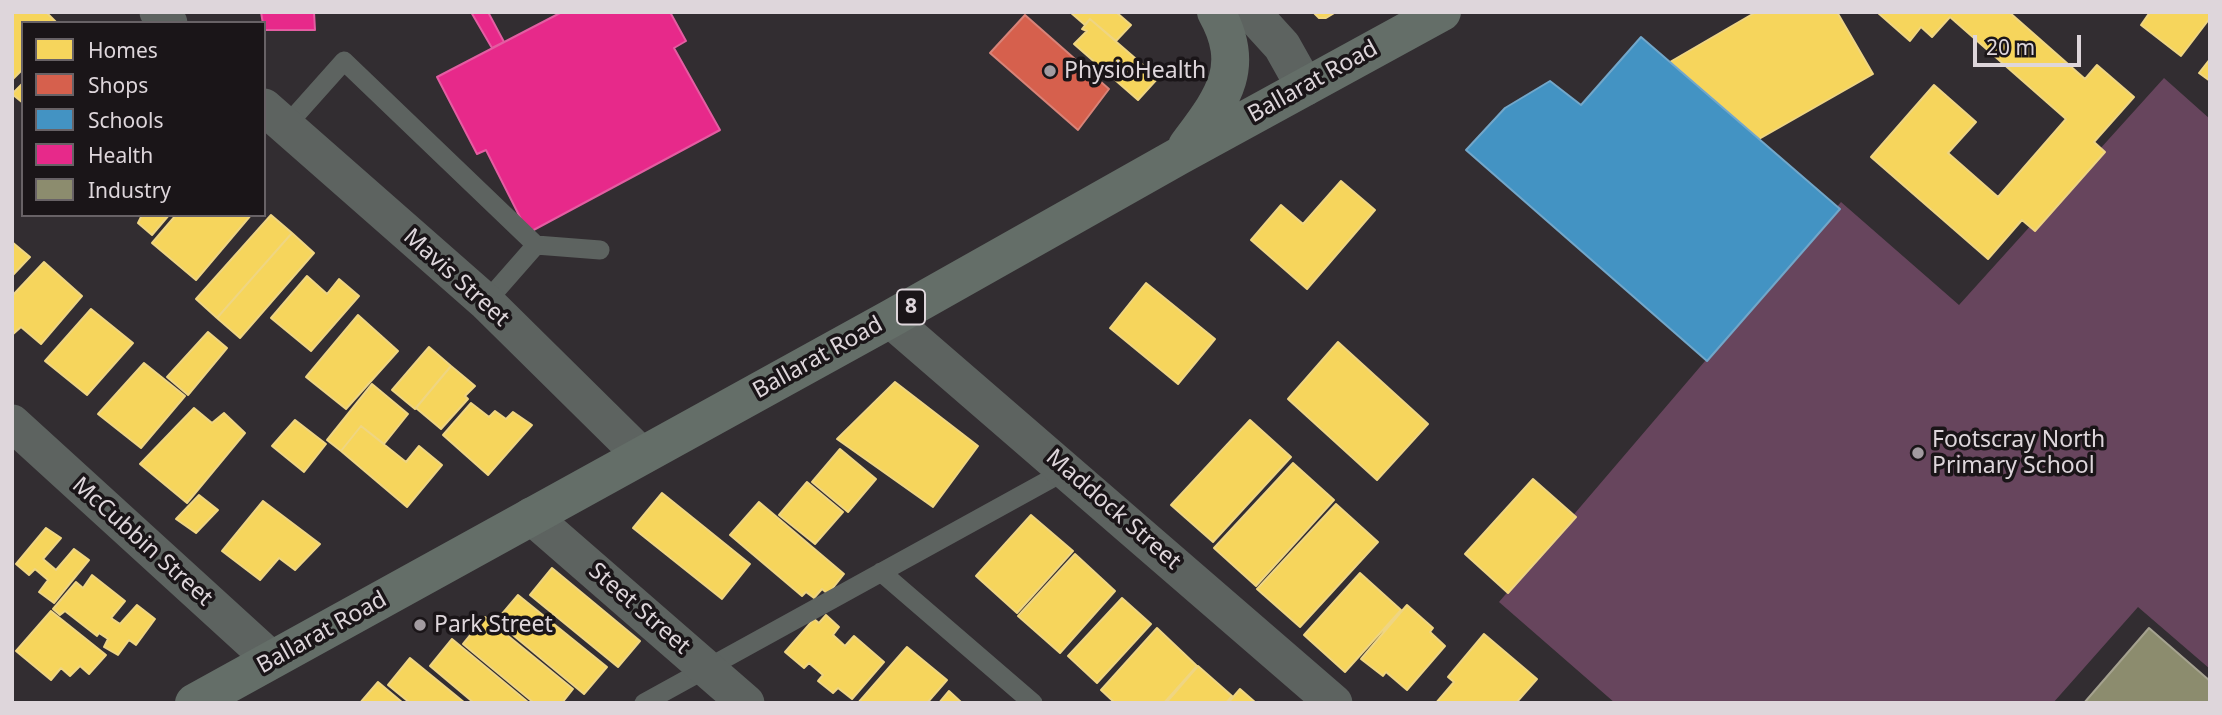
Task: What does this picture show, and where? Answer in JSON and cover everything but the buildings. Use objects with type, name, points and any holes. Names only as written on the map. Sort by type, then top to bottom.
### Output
[{"type":"highway","points":[[1179,156],[1215,109],[1229,79],[1231,49],[1216,12]]},
{"type":"highway","name":"Ballarat Road","points":[[194,703],[1442,12]]},
{"type":"street","points":[[1251,12],[1282,46],[1305,87]]},
{"type":"street","name":"Mavis Street","points":[[275,116],[486,302],[642,456]]},
{"type":"street","name":"Maddock Street","points":[[890,319],[1334,703]]},
{"type":"street","name":"McCubbin Street","points":[[12,423],[272,660]]},
{"type":"street","name":"Steet Street","points":[[531,516],[747,703]]},
{"type":"lane","points":[[275,116],[344,61],[536,245],[600,250]]},
{"type":"lane","points":[[486,302],[536,245]]},
{"type":"lane","points":[[644,703],[1067,470]]},
{"type":"lane","points":[[881,572],[1033,703]]},
{"type":"shaded area","name":"Footscray North Primary School","points":[[2164,78],[2210,119],[2210,669],[2138,607],[2053,703],[1615,703],[1499,602],[1841,202],[1959,305]]},
{"type":"place","name":"PhysioHealth","points":[[1050,71]]},
{"type":"place","name":"Footscray North Primary School","points":[[1918,453]]},
{"type":"place","name":"Park Street","points":[[420,625]]}]
